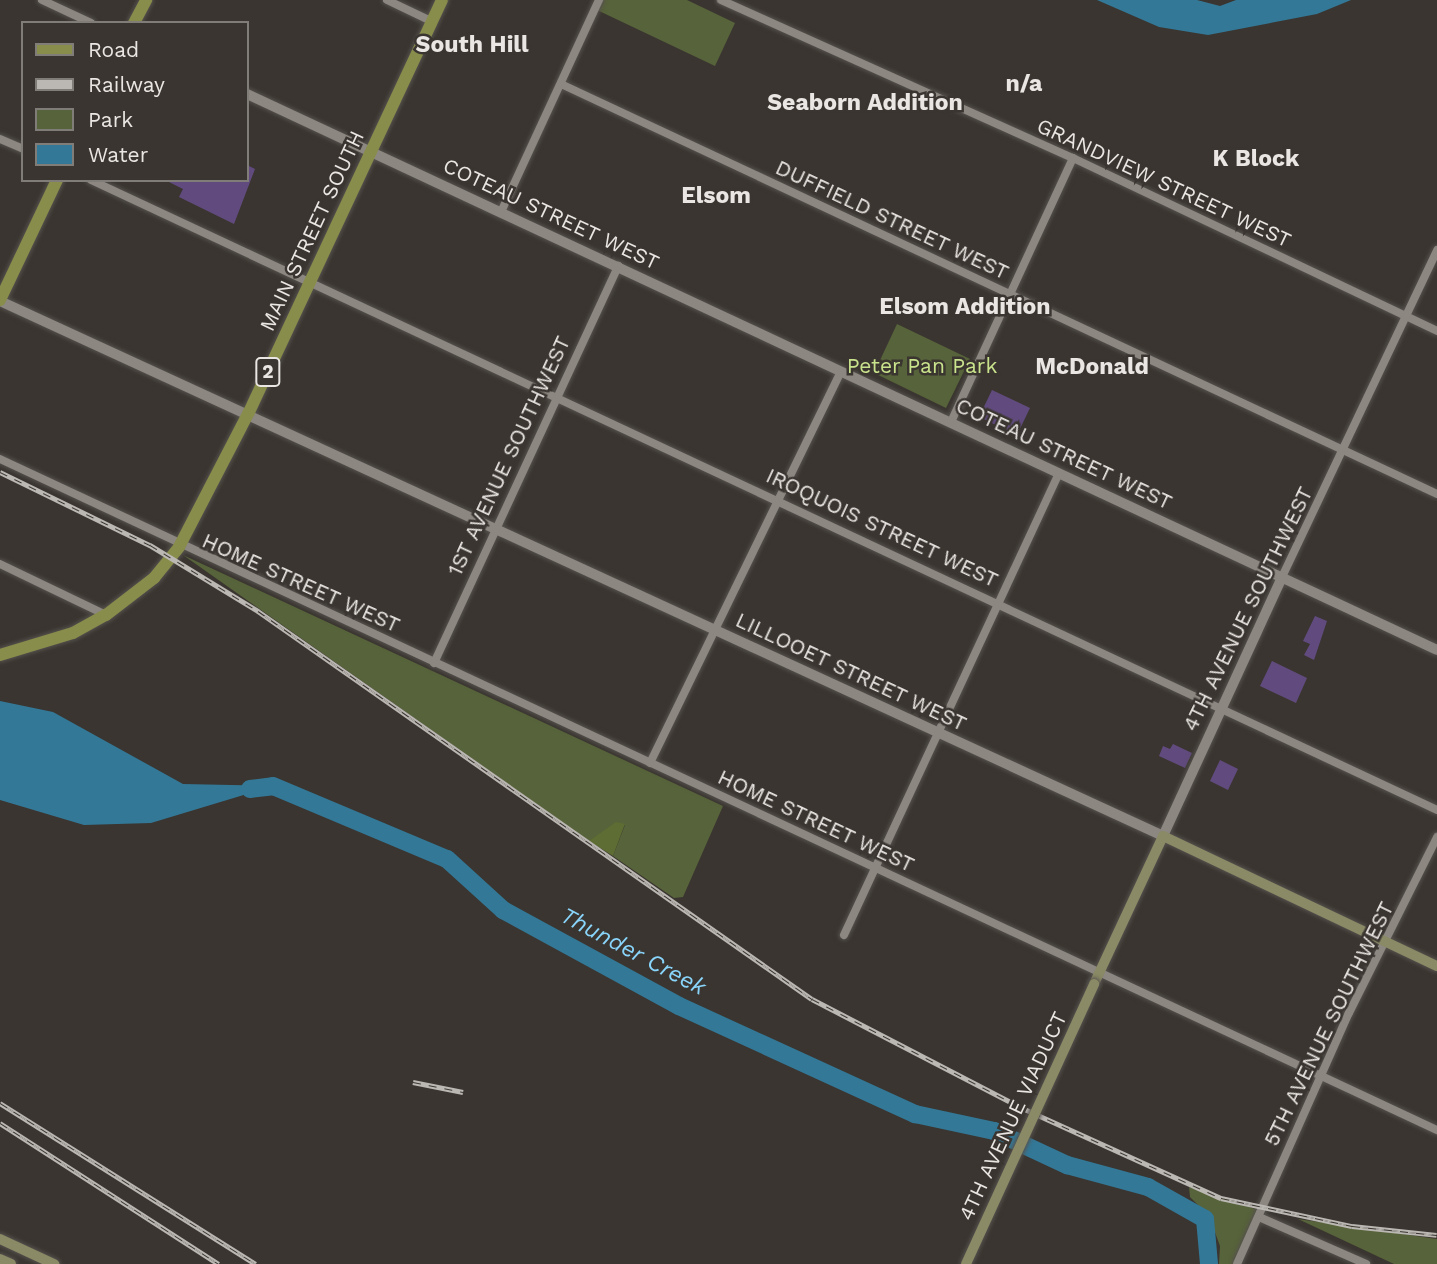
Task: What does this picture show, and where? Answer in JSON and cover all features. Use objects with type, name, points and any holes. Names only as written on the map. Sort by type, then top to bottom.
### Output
[{"type":"main road","points":[[135,21],[146,0]]},
{"type":"main road","name":"MAIN STREET SOUTH","points":[[0,655],[73,633],[106,615],[154,578],[179,547],[249,412],[442,0]]},
{"type":"main road","points":[[0,300],[56,182]]},
{"type":"main road","name":"LILLOOET STREET WEST","points":[[1163,836],[1437,965]]},
{"type":"main road","name":"4TH AVENUE SOUTHWEST","points":[[1094,984],[1163,836]]},
{"type":"main road","name":"4TH AVENUE VIADUCT","points":[[966,1264],[1094,984]]},
{"type":"main road","points":[[0,1239],[54,1264]]},
{"type":"main road","points":[[0,1259],[11,1264]]},
{"type":"street","points":[[42,0],[87,21]]},
{"type":"street","points":[[387,0],[431,21]]},
{"type":"street","points":[[501,212],[599,0]]},
{"type":"street","name":"GRANDVIEW STREET WEST","points":[[721,0],[1073,158],[1437,331]]},
{"type":"street","name":"DUFFIELD STREET WEST","points":[[561,84],[1437,494]]},
{"type":"street","name":"COTEAU STREET WEST","points":[[248,94],[1437,650]]},
{"type":"street","points":[[0,139],[21,148]]},
{"type":"street","points":[[951,422],[1073,158]]},
{"type":"street","name":"IROQUOIS STREET WEST","points":[[95,182],[780,499],[1437,810]]},
{"type":"street","name":"4TH AVENUE SOUTHWEST","points":[[1163,836],[1282,577],[1408,318],[1437,250]]},
{"type":"street","name":"1ST AVENUE SOUTHWEST","points":[[435,663],[494,525],[618,266]]},
{"type":"street","name":"LILLOOET STREET WEST","points":[[0,300],[249,412],[716,631],[1163,836]]},
{"type":"street","points":[[650,763],[841,371]]},
{"type":"street","name":"HOME STREET WEST","points":[[0,459],[179,547],[1100,971],[1437,1130]]},
{"type":"street","points":[[844,935],[1059,473]]},
{"type":"street","points":[[0,564],[106,615]]},
{"type":"street","name":"5TH AVENUE SOUTHWEST","points":[[1237,1264],[1320,1075],[1388,942],[1437,837]]},
{"type":"street","points":[[1259,1217],[1366,1264]]},
{"type":"green space","points":[[601,0],[687,0],[735,23],[715,66],[597,10]]},
{"type":"green space","name":"Peter Pan Park","points":[[897,324],[970,359],[946,408],[874,373]]},
{"type":"green space","points":[[183,555],[723,806],[683,897],[674,898],[613,856],[625,825],[589,841]]},
{"type":"green space","points":[[616,822],[625,824],[613,856],[589,841]]},
{"type":"green space","points":[[1189,1187],[1258,1210],[1233,1264],[1219,1264],[1220,1246],[1209,1216],[1190,1197]]},
{"type":"green space","points":[[1298,1219],[1437,1239],[1437,1264],[1394,1264]]},
{"type":"water","points":[[1097,0],[1197,0],[1220,6],[1236,0],[1351,0],[1317,14],[1208,35],[1159,27]]},
{"type":"water","points":[[0,701],[53,712],[183,784],[273,786],[151,823],[84,825],[0,800]]},
{"type":"building","points":[[248,166],[255,169],[234,224],[179,197],[183,189],[169,182],[248,182]]},
{"type":"building","points":[[992,390],[1030,408],[1017,435],[979,417]]},
{"type":"building","points":[[1315,616],[1327,621],[1314,660],[1304,655],[1310,644],[1303,641]]},
{"type":"building","points":[[1272,661],[1307,678],[1296,703],[1260,686]]},
{"type":"building","points":[[1173,744],[1192,753],[1185,768],[1159,756],[1163,746],[1170,749]]},
{"type":"building","points":[[1220,760],[1238,769],[1228,790],[1210,781]]},
{"type":"waterway","name":"Thunder Creek","points":[[250,789],[273,786],[447,859],[503,910],[679,1006],[915,1114],[994,1131],[1067,1165],[1148,1187],[1205,1219],[1209,1264]]},
{"type":"railway","points":[[0,472],[150,545],[258,611],[812,999],[1018,1106],[1221,1198],[1352,1226],[1437,1235]]},
{"type":"railway","points":[[413,1082],[463,1092]]},
{"type":"railway","points":[[0,1103],[256,1264]]},
{"type":"railway","points":[[0,1123],[219,1264]]},
{"type":"district","name":"South Hill","points":[[472,45]]},
{"type":"district","name":"n/a","points":[[1024,84]]},
{"type":"district","name":"Seaborn Addition","points":[[865,103]]},
{"type":"district","name":"K Block","points":[[1256,159]]},
{"type":"district","name":"Elsom","points":[[716,196]]},
{"type":"district","name":"Elsom Addition","points":[[965,307]]},
{"type":"district","name":"McDonald","points":[[1092,367]]}]
